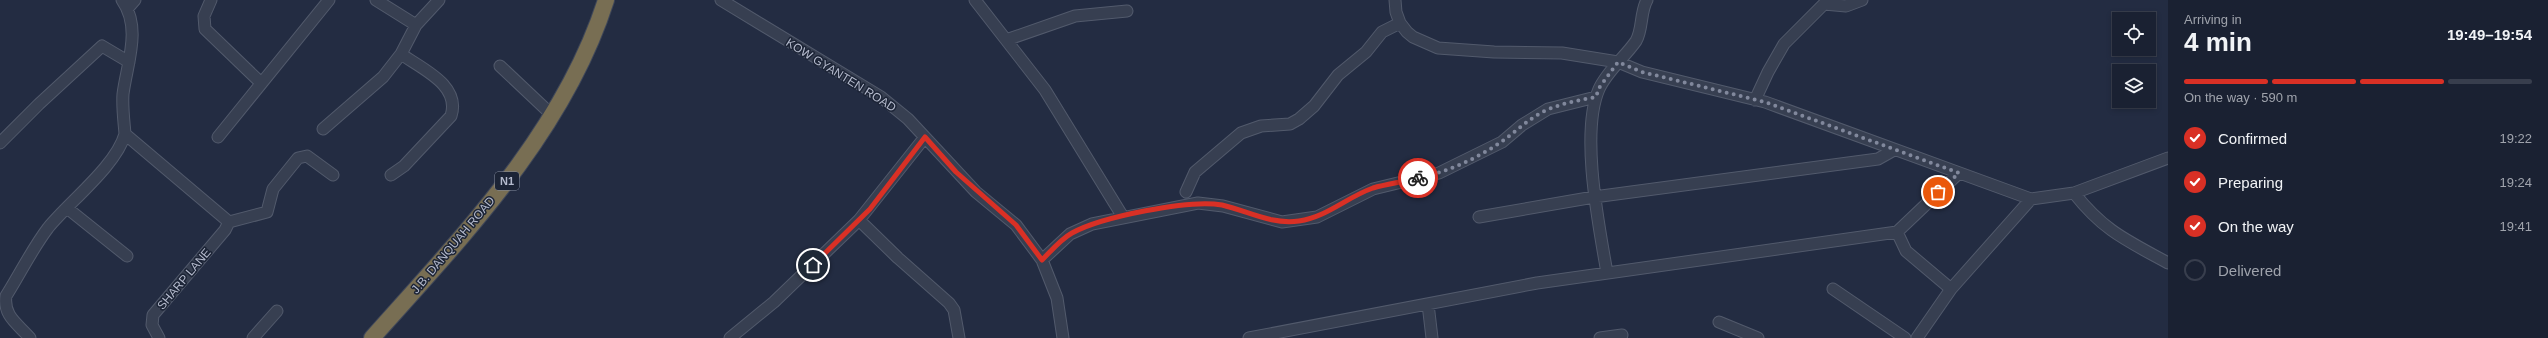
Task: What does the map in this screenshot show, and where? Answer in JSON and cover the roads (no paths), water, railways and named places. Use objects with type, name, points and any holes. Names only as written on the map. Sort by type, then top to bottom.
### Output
[{"type":"highway","name":"J.B. DANQUAH ROAD","points":[[372,338],[487,206],[524,159],[552,115],[597,29],[606,0]]},
{"type":"street","points":[[211,0],[204,16],[206,29],[260,82]]},
{"type":"street","points":[[218,137],[260,82],[329,0]]},
{"type":"street","points":[[376,0],[416,25]]},
{"type":"street","points":[[323,129],[383,77],[401,54],[416,25],[439,0]]},
{"type":"street","name":"KOW GYANTEN ROAD","points":[[721,0],[881,97],[908,119],[956,172],[1016,225],[1042,260],[1057,298],[1063,338]]},
{"type":"street","points":[[975,0],[1045,90],[1123,217]]},
{"type":"street","points":[[1395,0],[1396,12],[1400,23],[1413,37],[1438,48],[1452,50],[1562,53],[1618,62],[1642,72],[1754,100],[1809,117],[1894,150],[2030,199],[2074,192],[2168,158]]},
{"type":"street","points":[[1754,100],[1784,44],[1824,2],[1846,6],[1862,0]]},
{"type":"street","points":[[1607,273],[1594,197],[1591,131],[1596,97],[1599,88],[1618,62],[1637,40],[1645,1]]},
{"type":"street","points":[[30,338],[8,314],[5,306],[6,296],[47,229],[104,167],[121,144],[125,134],[123,95],[133,38],[128,3]]},
{"type":"street","points":[[1006,40],[1075,16],[1127,11]]},
{"type":"street","points":[[1186,192],[1195,172],[1241,133],[1261,126],[1290,124],[1299,119],[1314,106],[1338,76],[1366,52],[1382,32],[1400,23]]},
{"type":"street","points":[[0,143],[38,104],[102,46],[129,62]]},
{"type":"street","points":[[391,175],[404,166],[451,116],[453,108],[451,94],[445,86],[401,54]]},
{"type":"street","points":[[500,66],[552,115]]},
{"type":"street","points":[[1042,260],[1070,234],[1092,224],[1198,203],[1223,206],[1282,222],[1317,217],[1373,189],[1439,173],[1502,142],[1522,125],[1548,110],[1596,97]]},
{"type":"street","points":[[125,134],[229,222],[267,212],[273,189],[298,158],[307,156],[333,174]]},
{"type":"street","points":[[730,338],[774,302],[859,220],[925,137]]},
{"type":"street","points":[[1479,217],[1594,197],[1878,159],[1894,150]]},
{"type":"street","points":[[1249,338],[1537,283],[1897,232],[1959,173]]},
{"type":"street","points":[[2074,192],[2090,213],[2112,232],[2168,263]]},
{"type":"street","points":[[1917,338],[1951,289],[2030,199]]},
{"type":"street","points":[[67,208],[128,256]]},
{"type":"street","points":[[859,220],[950,303],[954,310],[959,338]]},
{"type":"street","name":"SHARP LANE","points":[[159,338],[152,325],[153,315],[225,230],[229,222]]},
{"type":"street","points":[[1897,232],[1906,251],[1951,289]]},
{"type":"street","points":[[1833,289],[1905,338]]},
{"type":"street","points":[[1428,304],[1432,338]]},
{"type":"street","points":[[253,338],[277,311]]},
{"type":"street","points":[[1719,322],[1758,338]]},
{"type":"street","points":[[1600,338],[1622,335]]}]
